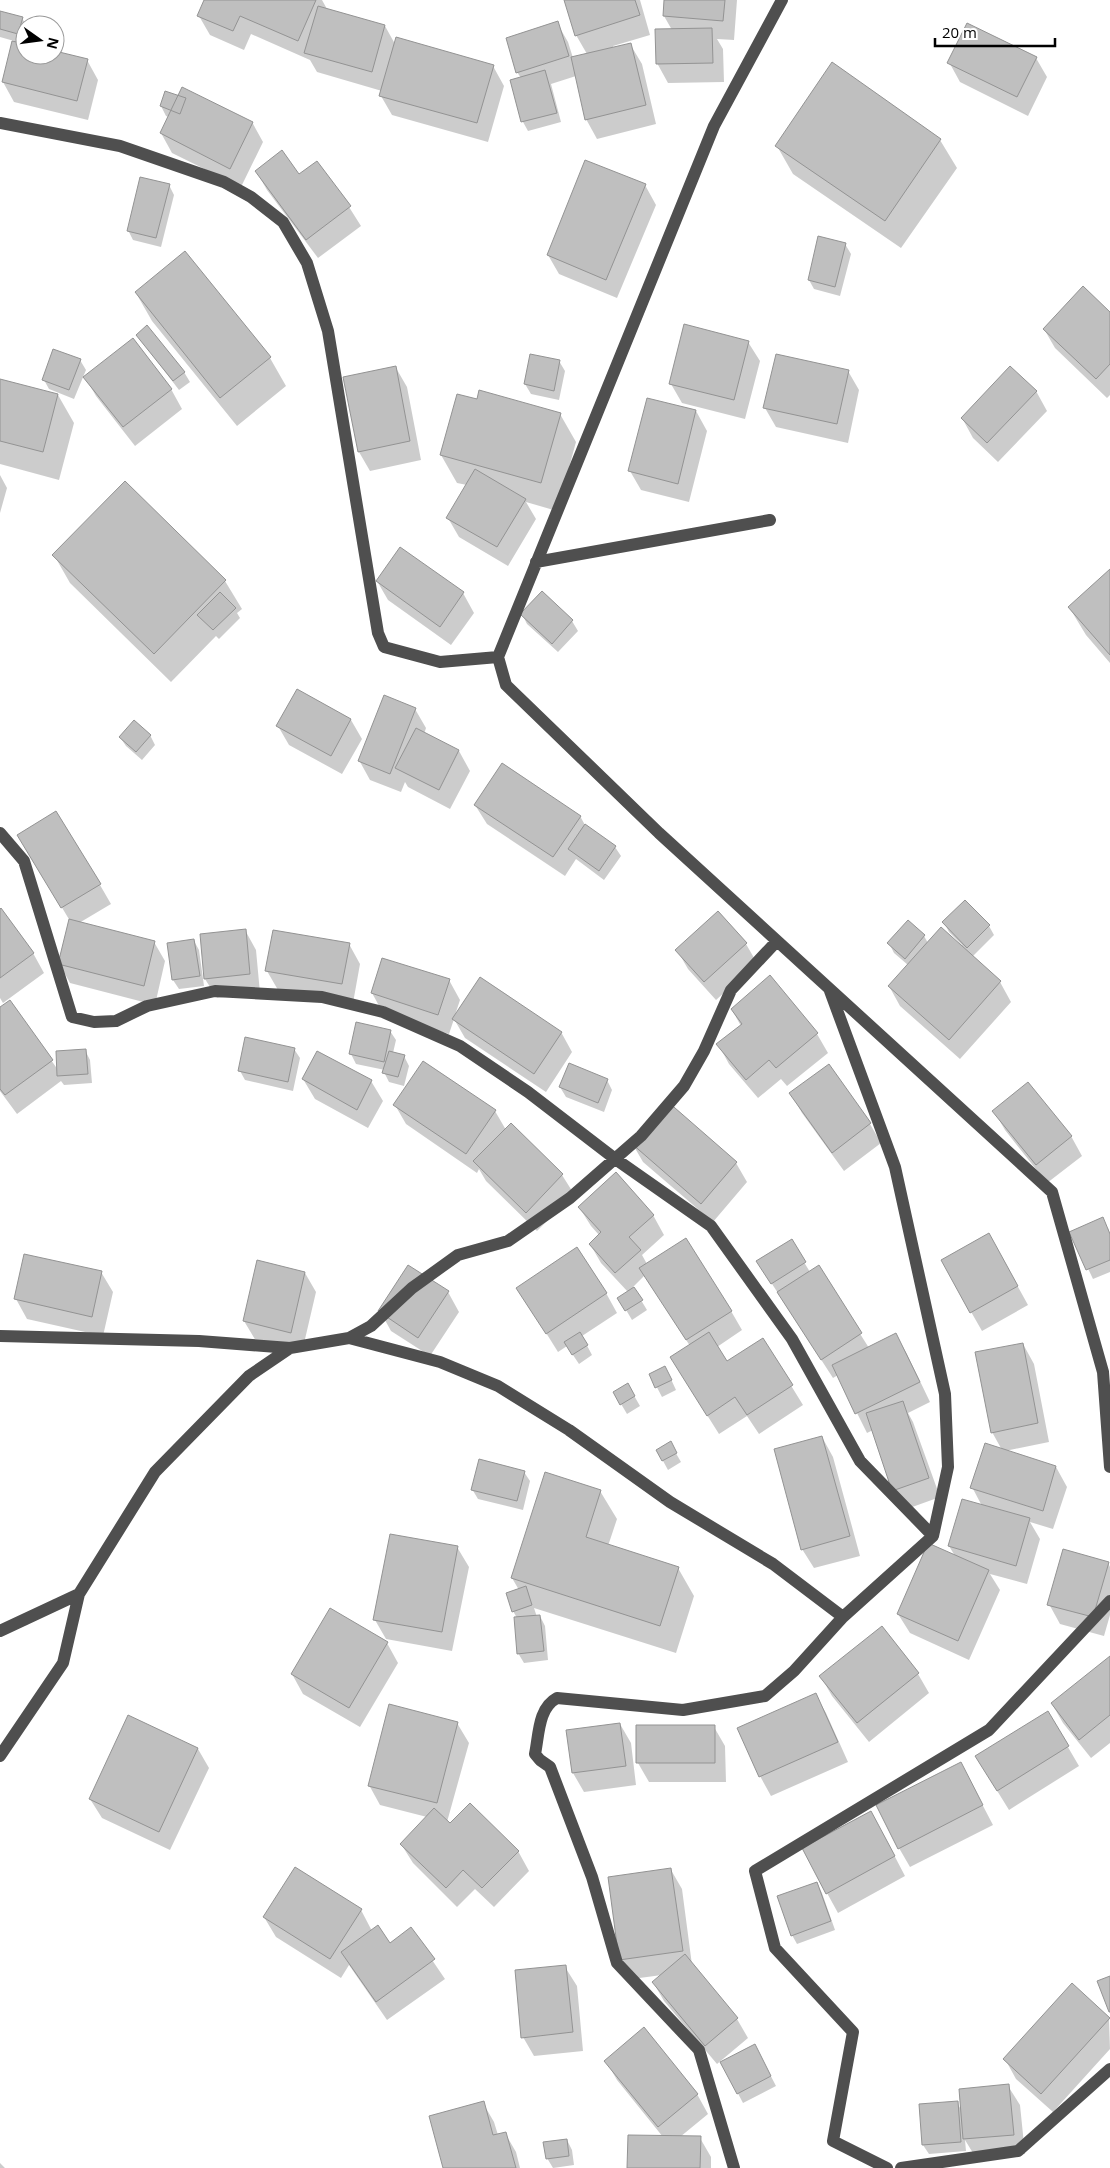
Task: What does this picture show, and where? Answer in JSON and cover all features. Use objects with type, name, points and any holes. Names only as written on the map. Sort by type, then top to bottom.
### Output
[{"type":"street","points":[[782,0],[714,126],[498,657],[506,685],[659,833],[1052,1192],[1103,1372],[1110,1467]]},
{"type":"street","points":[[0,123],[120,146],[224,182],[251,197],[283,222],[307,263],[328,331],[378,633],[384,647],[440,662],[498,657]]},
{"type":"street","points":[[536,562],[770,520]]},
{"type":"street","points":[[0,833],[24,861],[72,1017],[94,1022],[116,1021],[147,1006],[214,991],[322,996],[383,1012],[460,1046],[528,1092],[614,1158],[711,1226],[792,1339],[860,1461],[933,1536]]},
{"type":"street","points":[[0,1336],[199,1341],[290,1348],[349,1338],[371,1326],[412,1288],[458,1255],[508,1241],[570,1198],[641,1136],[684,1086],[704,1050],[731,990],[777,941]]},
{"type":"street","points":[[734,2168],[699,2050],[617,1963],[592,1877],[550,1767],[535,1754],[543,1711],[549,1702],[557,1698],[683,1710],[765,1696],[794,1670],[843,1617],[933,1536],[948,1467],[945,1394],[895,1167],[830,989]]},
{"type":"street","points":[[349,1338],[440,1362],[498,1386],[569,1430],[670,1502],[773,1564],[843,1617]]},
{"type":"street","points":[[0,1756],[63,1663],[78,1594],[155,1472],[248,1376],[290,1348]]},
{"type":"street","points":[[0,1631],[78,1594]]},
{"type":"street","points":[[887,2168],[833,2141],[853,2032],[775,1948],[755,1871],[989,1730],[1110,1601]]},
{"type":"street","points":[[901,2168],[1018,2151],[1110,2069]]},
{"type":"building","points":[[204,0],[316,0],[298,41],[240,16],[233,31],[197,16]]},
{"type":"building","points":[[564,0],[635,0],[640,15],[575,36]]},
{"type":"building","points":[[664,0],[725,0],[723,21],[663,16]]},
{"type":"building","points":[[318,6],[385,25],[372,72],[304,53]]},
{"type":"building","points":[[0,11],[15,15],[15,33],[0,29]]},
{"type":"building","points":[[558,21],[569,56],[516,73],[506,38]]},
{"type":"building","points":[[967,23],[1037,57],[1017,97],[947,63]]},
{"type":"building","points":[[712,28],[713,63],[656,64],[655,29]]},
{"type":"building","points":[[396,37],[494,65],[477,123],[379,96]]},
{"type":"building","points":[[12,41],[15,42],[15,65],[65,65],[65,53],[88,59],[77,101],[2,82]]},
{"type":"building","points":[[631,43],[646,105],[585,120],[571,57]]},
{"type":"building","points":[[832,62],[941,139],[885,221],[775,146]]},
{"type":"building","points":[[545,70],[557,113],[521,122],[510,80]]},
{"type":"building","points":[[182,87],[253,122],[230,169],[160,133]]},
{"type":"building","points":[[165,91],[186,98],[180,114],[160,106]]},
{"type":"building","points":[[282,150],[299,174],[317,161],[351,206],[306,240],[255,171]]},
{"type":"building","points":[[585,160],[646,184],[606,280],[547,255]]},
{"type":"building","points":[[140,177],[170,184],[156,238],[127,231]]},
{"type":"building","points":[[818,236],[846,243],[835,287],[808,280]]},
{"type":"building","points":[[185,251],[271,357],[220,398],[135,292]]},
{"type":"building","points":[[1083,286],[1110,312],[1110,364],[1096,379],[1043,329]]},
{"type":"building","points":[[684,324],[749,341],[734,400],[669,384]]},
{"type":"building","points":[[147,325],[185,372],[173,381],[136,335]]},
{"type":"building","points":[[133,338],[172,389],[123,427],[83,377]]},
{"type":"building","points":[[53,349],[81,359],[69,390],[42,380]]},
{"type":"building","points":[[530,354],[560,360],[554,391],[524,384]]},
{"type":"building","points":[[776,354],[849,370],[837,424],[763,408]]},
{"type":"building","points":[[396,366],[410,441],[358,452],[343,377]]},
{"type":"building","points":[[1010,366],[1037,391],[987,443],[961,418]]},
{"type":"building","points":[[0,379],[58,394],[43,452],[0,441]]},
{"type":"building","points":[[479,390],[561,413],[541,483],[440,455],[457,394],[477,399]]},
{"type":"building","points":[[647,398],[696,410],[678,484],[628,471]]},
{"type":"building","points":[[475,469],[526,499],[497,547],[446,518]]},
{"type":"building","points":[[125,481],[226,580],[154,654],[52,555]]},
{"type":"building","points":[[400,547],[464,592],[440,627],[376,581]]},
{"type":"building","points":[[1110,569],[1110,655],[1068,607]]},
{"type":"building","points":[[542,591],[573,620],[552,644],[520,614]]},
{"type":"building","points":[[220,592],[236,608],[213,630],[197,615]]},
{"type":"building","points":[[297,689],[351,719],[331,756],[276,726]]},
{"type":"building","points":[[384,695],[416,708],[390,774],[358,761]]},
{"type":"building","points":[[134,720],[151,735],[136,752],[119,737]]},
{"type":"building","points":[[416,728],[459,750],[439,790],[395,768]]},
{"type":"building","points":[[502,763],[581,816],[553,857],[474,805]]},
{"type":"building","points":[[56,811],[101,884],[61,908],[17,835]]},
{"type":"building","points":[[585,824],[616,846],[599,871],[568,849]]},
{"type":"building","points":[[965,900],[990,925],[967,948],[942,922]]},
{"type":"building","points":[[0,909],[34,953],[0,978]]},
{"type":"building","points":[[718,911],[747,943],[704,982],[675,950]]},
{"type":"building","points":[[69,919],[155,941],[144,986],[58,964]]},
{"type":"building","points":[[908,920],[925,935],[905,959],[887,943]]},
{"type":"building","points":[[941,927],[1001,981],[949,1040],[888,986]]},
{"type":"building","points":[[246,929],[250,974],[204,979],[200,934]]},
{"type":"building","points":[[273,930],[350,943],[342,984],[265,971]]},
{"type":"building","points":[[194,939],[200,976],[172,980],[167,943]]},
{"type":"building","points":[[382,958],[450,979],[438,1015],[371,993]]},
{"type":"building","points":[[770,975],[818,1033],[776,1068],[769,1060],[746,1080],[716,1044],[742,1024],[731,1009]]},
{"type":"building","points":[[480,977],[562,1032],[534,1074],[452,1019]]},
{"type":"building","points":[[10,1000],[53,1060],[5,1095],[0,1089],[0,1007]]},
{"type":"building","points":[[356,1022],[391,1030],[384,1062],[349,1054]]},
{"type":"building","points":[[245,1037],[295,1048],[288,1082],[238,1071]]},
{"type":"building","points":[[86,1049],[88,1074],[57,1076],[56,1051]]},
{"type":"building","points":[[317,1051],[372,1080],[357,1110],[302,1079]]},
{"type":"building","points":[[389,1051],[405,1055],[398,1077],[382,1073]]},
{"type":"building","points":[[423,1061],[496,1110],[466,1154],[393,1105]]},
{"type":"building","points":[[569,1063],[608,1079],[598,1103],[559,1087]]},
{"type":"building","points":[[829,1064],[871,1123],[832,1153],[789,1093]]},
{"type":"building","points":[[1028,1082],[1072,1136],[1036,1165],[992,1111]]},
{"type":"building","points":[[667,1101],[737,1162],[701,1204],[631,1143]]},
{"type":"building","points":[[511,1123],[563,1174],[526,1213],[473,1161]]},
{"type":"building","points":[[616,1172],[654,1215],[629,1237],[641,1250],[615,1273],[589,1244],[601,1232],[578,1207]]},
{"type":"building","points":[[1103,1217],[1110,1234],[1110,1260],[1086,1270],[1069,1232]]},
{"type":"building","points":[[989,1233],[1018,1286],[970,1313],[941,1260]]},
{"type":"building","points":[[686,1238],[732,1311],[686,1340],[639,1268]]},
{"type":"building","points":[[792,1239],[806,1262],[771,1284],[756,1261]]},
{"type":"building","points":[[577,1247],[607,1293],[546,1334],[516,1288]]},
{"type":"building","points":[[24,1254],[102,1271],[92,1317],[14,1299]]},
{"type":"building","points":[[257,1260],[305,1272],[291,1333],[243,1321]]},
{"type":"building","points":[[408,1265],[449,1291],[418,1338],[378,1311]]},
{"type":"building","points":[[819,1265],[862,1333],[821,1360],[777,1292]]},
{"type":"building","points":[[634,1287],[643,1300],[625,1311],[617,1298]]},
{"type":"building","points":[[580,1332],[588,1345],[572,1355],[564,1342]]},
{"type":"building","points":[[709,1332],[727,1361],[763,1338],[793,1385],[747,1415],[735,1397],[707,1416],[670,1357]]},
{"type":"building","points":[[896,1333],[920,1382],[855,1414],[832,1365]]},
{"type":"building","points":[[1023,1343],[1038,1423],[991,1433],[975,1352]]},
{"type":"building","points":[[665,1366],[672,1380],[655,1388],[649,1374]]},
{"type":"building","points":[[628,1383],[635,1396],[620,1405],[613,1392]]},
{"type":"building","points":[[903,1401],[929,1478],[892,1491],[866,1413]]},
{"type":"building","points":[[822,1436],[850,1536],[801,1550],[774,1449]]},
{"type":"building","points":[[671,1441],[677,1453],[662,1461],[656,1450]]},
{"type":"building","points":[[985,1443],[1056,1466],[1043,1511],[970,1488]]},
{"type":"building","points":[[479,1459],[525,1471],[517,1501],[471,1490]]},
{"type":"building","points":[[545,1472],[601,1490],[586,1537],[679,1567],[660,1626],[511,1578]]},
{"type":"building","points":[[962,1499],[1030,1518],[1016,1566],[948,1546]]},
{"type":"building","points":[[390,1534],[458,1546],[442,1632],[373,1620]]},
{"type":"building","points":[[928,1543],[989,1570],[958,1641],[897,1614]]},
{"type":"building","points":[[1063,1549],[1109,1562],[1093,1617],[1047,1605]]},
{"type":"building","points":[[526,1586],[532,1605],[512,1612],[506,1593]]},
{"type":"building","points":[[330,1608],[388,1642],[349,1708],[291,1674]]},
{"type":"building","points":[[540,1615],[544,1651],[517,1654],[514,1617]]},
{"type":"building","points":[[882,1626],[919,1673],[857,1723],[819,1676]]},
{"type":"building","points":[[1110,1656],[1110,1715],[1079,1740],[1051,1703]]},
{"type":"building","points":[[816,1693],[838,1742],[759,1777],[737,1728]]},
{"type":"building","points":[[389,1704],[458,1722],[437,1803],[368,1786]]},
{"type":"building","points":[[1048,1711],[1069,1746],[997,1791],[975,1756]]},
{"type":"building","points":[[128,1715],[198,1748],[159,1832],[89,1799]]},
{"type":"building","points":[[620,1723],[626,1766],[572,1773],[566,1730]]},
{"type":"building","points":[[636,1725],[715,1725],[715,1763],[636,1763]]},
{"type":"building","points":[[961,1762],[983,1805],[898,1849],[876,1805]]},
{"type":"building","points":[[470,1803],[519,1851],[482,1888],[463,1870],[446,1888],[400,1844],[434,1808],[450,1823]]},
{"type":"building","points":[[871,1811],[895,1856],[826,1894],[802,1848]]},
{"type":"building","points":[[295,1867],[362,1909],[330,1959],[263,1917]]},
{"type":"building","points":[[671,1868],[683,1951],[619,1960],[608,1877]]},
{"type":"building","points":[[817,1882],[831,1921],[791,1936],[777,1896]]},
{"type":"building","points":[[378,1925],[390,1943],[411,1927],[435,1959],[376,2002],[341,1952]]},
{"type":"building","points":[[685,1954],[738,2018],[705,2046],[652,1982]]},
{"type":"building","points":[[566,1965],[573,2032],[521,2038],[515,1970]]},
{"type":"building","points":[[1110,1976],[1110,2012],[1109,2012],[1097,1981]]},
{"type":"building","points":[[1072,1983],[1110,2018],[1041,2094],[1003,2059]]},
{"type":"building","points":[[644,2027],[698,2094],[658,2127],[604,2061]]},
{"type":"building","points":[[755,2044],[771,2076],[737,2094],[720,2062]]},
{"type":"building","points":[[1009,2084],[1014,2135],[963,2139],[959,2089]]},
{"type":"building","points":[[484,2101],[493,2135],[506,2132],[516,2168],[443,2168],[429,2116]]},
{"type":"building","points":[[958,2101],[961,2142],[922,2145],[919,2104]]},
{"type":"building","points":[[628,2135],[701,2136],[700,2168],[627,2168]]},
{"type":"building","points":[[567,2139],[569,2156],[546,2159],[543,2142]]}]
